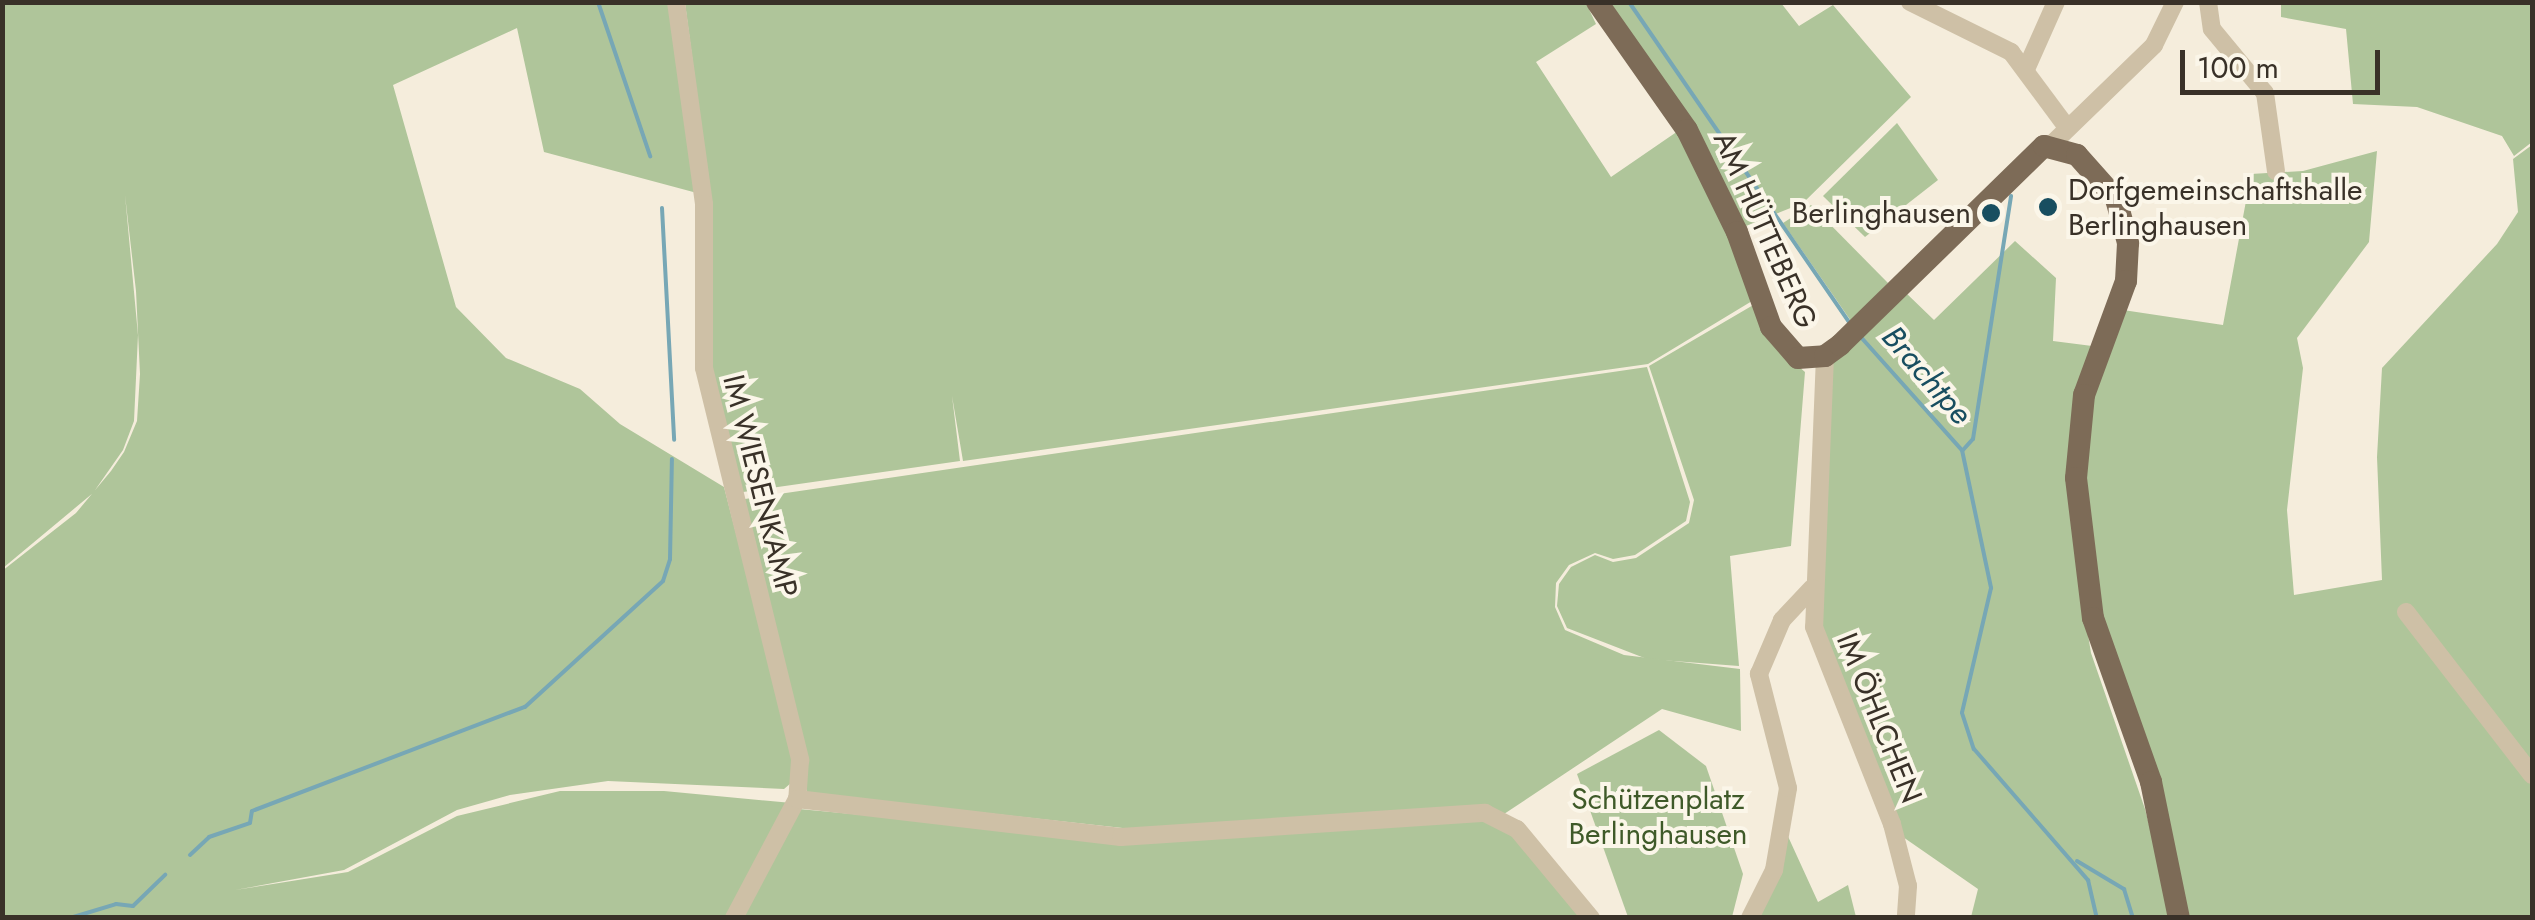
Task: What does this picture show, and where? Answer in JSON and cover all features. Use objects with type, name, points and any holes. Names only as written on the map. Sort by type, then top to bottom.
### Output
[{"type":"main road","name":"AM HÜTTEBERG","points":[[1597,2],[1702,158],[1779,343],[1798,358],[1832,351]]},
{"type":"main road","points":[[1832,351],[2027,160],[2059,135],[2099,176],[2125,227],[2122,297],[2084,396],[2076,478],[2092,618],[2150,782],[2179,918]]},
{"type":"street","name":"IM WIESENKAMP","points":[[676,2],[704,204],[704,368],[797,742],[797,799]]},
{"type":"street","points":[[1910,2],[2012,52],[2027,67],[2059,135],[2154,45],[2175,2]]},
{"type":"street","points":[[2027,67],[2056,2]]},
{"type":"street","points":[[2208,2],[2212,29],[2265,93],[2276,171]]},
{"type":"street","name":"IM ÖHLCHEN","points":[[1832,351],[1812,588],[1814,627],[1892,824],[1908,886],[1906,918]]},
{"type":"street","points":[[1750,918],[1774,870],[1788,788],[1759,674],[1782,620],[1812,588]]},
{"type":"street","points":[[2406,612],[2532,774]]},
{"type":"street","points":[[734,918],[797,799],[1120,836],[1186,837],[1485,813],[1516,829],[1591,918]]},
{"type":"green space","points":[[3,3],[671,3],[697,193],[544,152],[517,28],[393,85],[456,307],[506,358],[580,389],[620,424],[724,487],[795,761],[791,783],[784,789],[608,781],[510,795],[457,810],[344,870],[235,890],[348,872],[457,816],[560,791],[664,791],[792,803],[728,917],[3,917],[2,571],[76,513],[92,494],[3,568]],"holes":[[[125,195],[136,291],[140,374],[137,421],[124,452],[95,491],[123,450],[134,421],[138,335]]]},
{"type":"green space","points":[[685,3],[1586,3],[1596,24],[1536,62],[1611,177],[1678,131],[1757,298],[1648,364],[963,461],[952,396],[960,461],[736,493],[708,369],[704,148]]},
{"type":"green space","points":[[1605,3],[1781,3],[1799,26],[1833,5],[1911,97],[1803,203],[1741,228]]},
{"type":"green space","points":[[2281,3],[2532,3],[2532,142],[2514,156],[2502,136],[2417,107],[2353,104],[2346,29],[2281,17]]},
{"type":"green space","points":[[1897,123],[1938,180],[1865,237],[1823,196]]},
{"type":"green space","points":[[2532,145],[2532,917],[2184,917],[2109,651],[2079,466],[2088,388],[2123,310],[2223,325],[2251,174],[2303,171],[2377,151],[2369,242],[2297,338],[2303,368],[2287,510],[2294,595],[2382,580],[2377,457],[2382,368],[2497,244],[2518,212],[2513,159]]},
{"type":"green space","points":[[1811,205],[1888,283],[1851,321],[1783,223]]},
{"type":"green space","points":[[2015,241],[2056,278],[2053,341],[2100,347],[2076,562],[2091,653],[2145,809],[2173,917],[1971,917],[1978,889],[1903,837],[1821,626],[1831,360],[1905,292],[1934,320]]},
{"type":"green space","points":[[1755,304],[1769,341],[1805,372],[1791,546],[1730,556],[1739,666],[1647,659],[1567,628],[1557,606],[1559,584],[1571,567],[1595,555],[1613,562],[1636,558],[1689,523],[1694,500],[1649,366]]},
{"type":"green space","points":[[1647,367],[1690,502],[1686,521],[1635,555],[1613,559],[1595,553],[1569,565],[1556,583],[1555,607],[1565,630],[1624,655],[1740,669],[1741,731],[1662,709],[1501,816],[1186,835],[807,793],[803,744],[738,500]]},
{"type":"green space","name":"Schützenplatz Berlinghausen","points":[[1659,730],[1706,766],[1743,874],[1732,917],[1628,917],[1577,774]]},
{"type":"green space","points":[[799,809],[1120,839],[1485,816],[1501,822],[1587,918],[741,918]]},
{"type":"green space","points":[[1786,832],[1818,902],[1848,885],[1856,917],[1757,918]]},
{"type":"waterway","points":[[598,2],[650,156]]},
{"type":"waterway","name":"Brachtpe","points":[[1629,2],[1850,323]]},
{"type":"waterway","points":[[1963,450],[1973,439],[2011,196]]},
{"type":"waterway","points":[[662,208],[674,440]]},
{"type":"waterway","name":"Brachtpe","points":[[1859,335],[1962,450],[1991,588],[1962,713],[1974,749],[2088,880],[2097,918]]},
{"type":"waterway","points":[[190,855],[209,837],[250,823],[252,811],[525,707],[663,581],[670,559],[672,459]]},
{"type":"waterway","points":[[2077,861],[2124,889],[2133,918]]},
{"type":"waterway","points":[[70,918],[116,904],[133,906],[165,875]]},
{"type":"place","name":"Dorfgemeinschaftshalle Berlinghausen","points":[[2048,207]]},
{"type":"place","name":"Berlinghausen","points":[[1991,213]]}]
